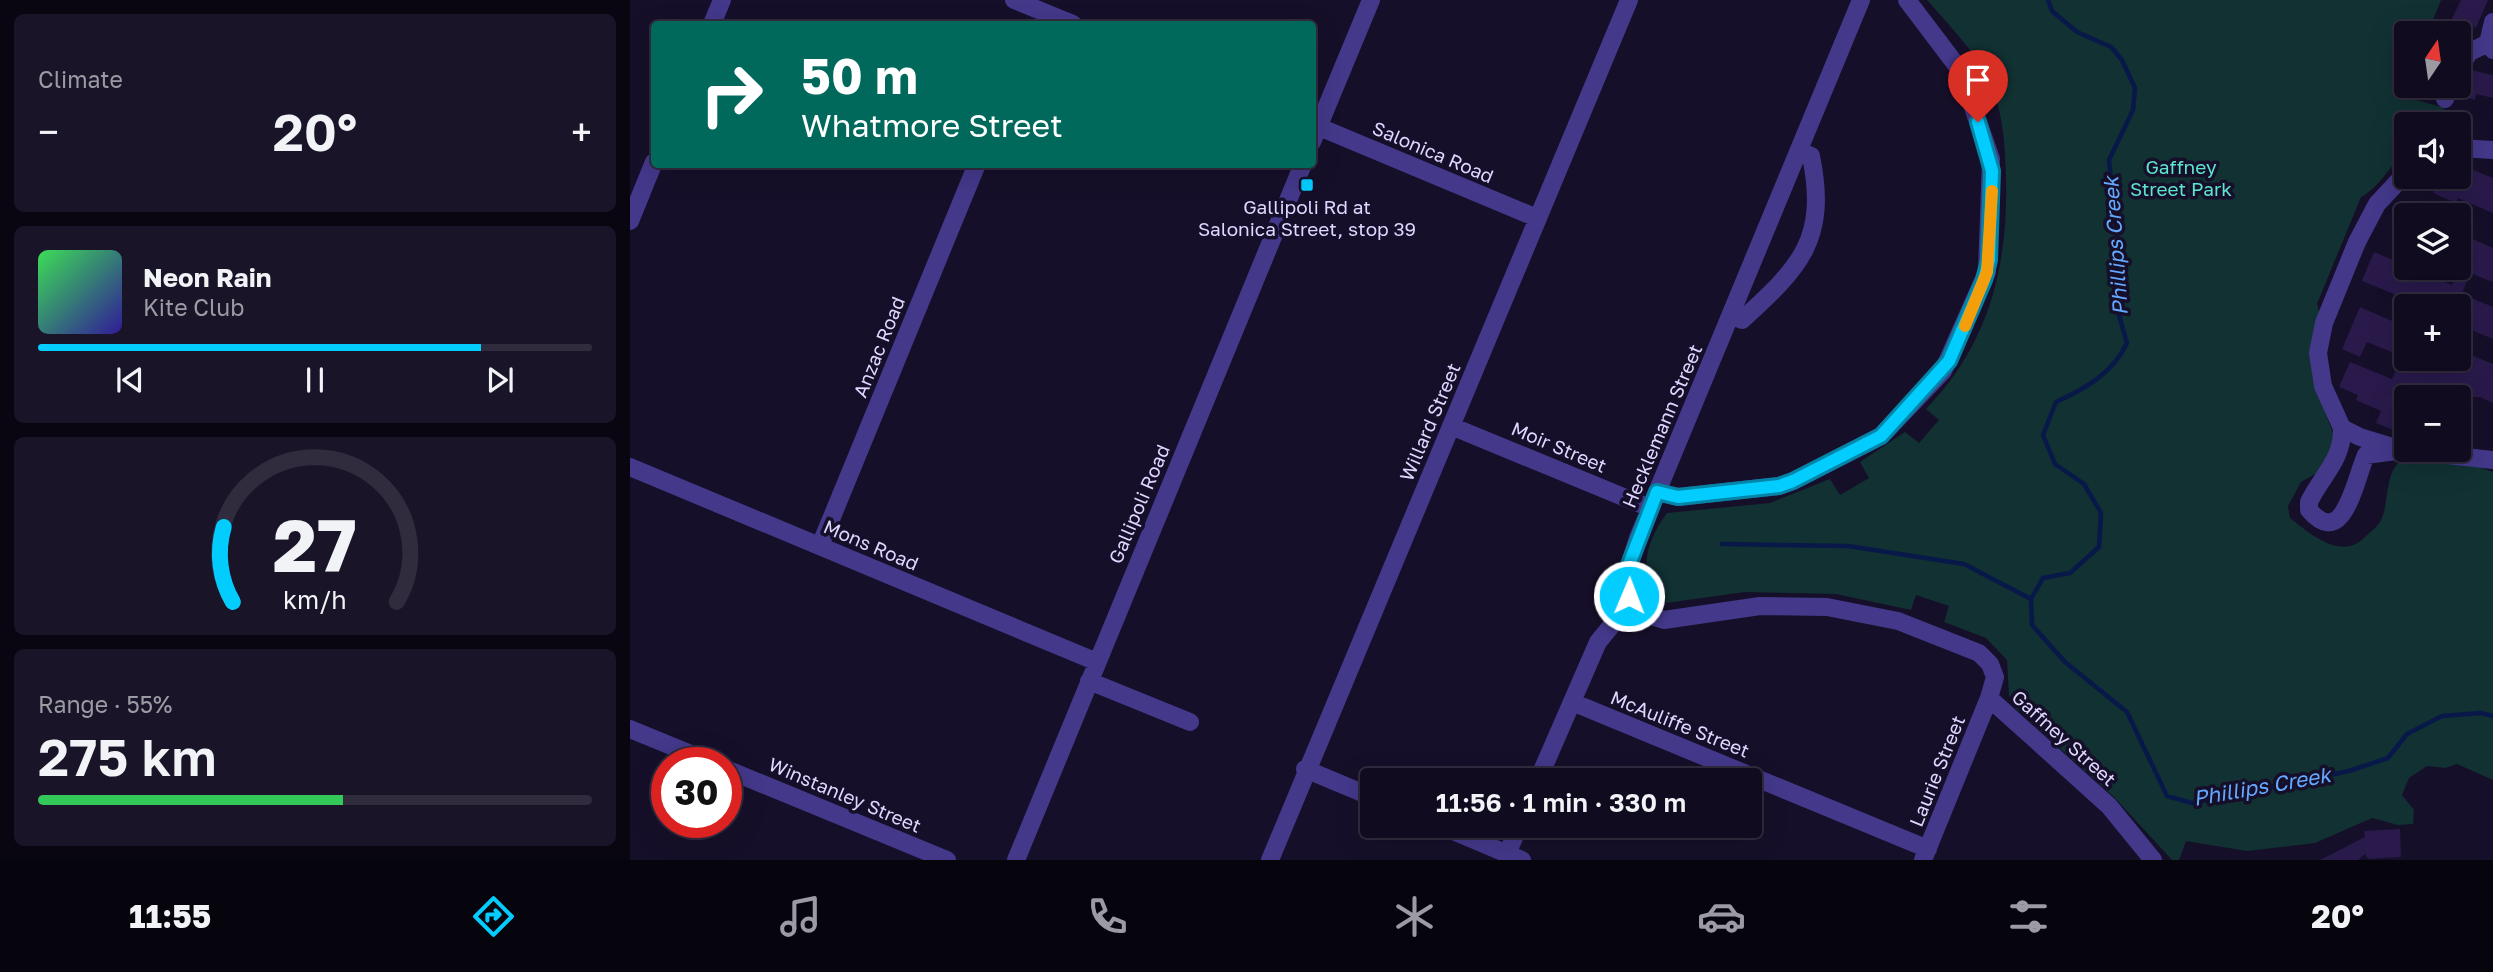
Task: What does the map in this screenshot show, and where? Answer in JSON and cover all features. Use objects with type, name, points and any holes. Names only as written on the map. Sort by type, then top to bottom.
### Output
[{"type":"street","points":[[713,21],[722,0]]},
{"type":"street","points":[[1014,0],[1065,21]]},
{"type":"street","points":[[1316,129],[1371,0]]},
{"type":"street","name":"Willard Street","points":[[1270,860],[1629,0]]},
{"type":"street","name":"Hecklemann Street","points":[[1626,608],[1630,562],[1653,500],[1732,316],[1861,0]]},
{"type":"street","name":"Moir Street","points":[[1451,426],[1653,500],[1779,486],[1881,436],[1949,361],[1987,272],[1992,171],[1987,148],[1960,70],[1908,0]]},
{"type":"street","points":[[2471,52],[2490,46],[2493,22]]},
{"type":"street","name":"Salonica Road","points":[[1316,131],[1537,218]]},
{"type":"street","points":[[2471,149],[2493,150]]},
{"type":"street","points":[[1732,316],[1742,320],[1785,280],[1800,262],[1810,239],[1816,209],[1815,174],[1811,156],[1800,151]]},
{"type":"street","points":[[630,221],[652,168]]},
{"type":"street","name":"Anzac Road","points":[[820,546],[975,168]]},
{"type":"street","name":"Gallipoli Road","points":[[1016,860],[1301,168]]},
{"type":"street","points":[[2394,186],[2378,204],[2357,242],[2324,323],[2318,353],[2323,386],[2342,435],[2353,451],[2366,455],[2394,451]]},
{"type":"street","points":[[2342,435],[2360,437],[2394,447]]},
{"type":"street","points":[[2342,435],[2337,459],[2309,502],[2309,510],[2316,517],[2328,523],[2337,522],[2344,514],[2366,455]]},
{"type":"street","points":[[2471,458],[2493,460]]},
{"type":"street","name":"Mons Road","points":[[630,467],[1097,662]]},
{"type":"street","name":"Gaffney Street","points":[[1626,608],[1653,618],[1674,620],[1760,606],[1827,607],[1898,621],[1979,653],[1990,664],[1995,677],[1989,698],[2109,806],[2152,860]]},
{"type":"street","points":[[1543,768],[1598,642],[1626,608]]},
{"type":"street","points":[[1089,681],[1190,722]]},
{"type":"street","name":"Laurie Street","points":[[1925,854],[1989,698]]},
{"type":"street","name":"McAuliffe Street","points":[[1572,702],[1925,854]]},
{"type":"street","points":[[630,729],[674,747]]},
{"type":"street","points":[[1306,769],[1360,792]]},
{"type":"street","name":"Winstanley Street","points":[[742,776],[947,860]]},
{"type":"street","points":[[1470,838],[1515,857],[1517,838]]},
{"type":"green space","name":"Gaffney Street Park","points":[[1927,0],[2441,0],[2433,21],[2394,21],[2394,98],[2410,98],[2450,112],[2394,112],[2394,163],[2374,187],[2361,197],[2317,304],[2317,377],[2324,409],[2337,442],[2317,473],[2301,482],[2288,506],[2290,518],[2306,531],[2335,546],[2345,547],[2364,538],[2380,522],[2391,476],[2399,462],[2461,462],[2493,472],[2493,780],[2457,764],[2445,768],[2427,766],[2409,778],[2402,795],[2414,810],[2413,824],[2398,825],[2372,818],[2315,843],[2247,851],[2186,841],[2179,860],[2172,860],[2115,798],[2015,708],[2009,695],[2007,660],[1986,638],[1944,622],[1949,606],[1916,595],[1911,610],[1836,594],[1745,592],[1666,603],[1656,594],[1649,583],[1647,560],[1654,535],[1667,513],[1770,503],[1830,479],[1840,495],[1869,478],[1860,462],[1905,432],[1919,443],[1939,420],[1926,409],[1948,384],[1980,331],[1998,273],[2006,211],[2004,145],[1997,101],[1988,78],[1964,43]]},
{"type":"building","points":[[2461,0],[2488,0],[2476,28],[2471,26],[2471,21],[2451,21]]},
{"type":"building","points":[[2471,70],[2493,75],[2493,98],[2476,94],[2475,100],[2467,98],[2471,98]]},
{"type":"building","points":[[2471,169],[2493,178],[2493,213],[2458,198],[2456,203],[2433,193],[2435,189],[2471,189]]},
{"type":"building","points":[[2471,238],[2493,248],[2493,282],[2471,273]]},
{"type":"building","points":[[2374,252],[2394,260],[2394,280],[2440,280],[2452,285],[2454,280],[2467,280],[2462,294],[2394,294],[2362,281]]},
{"type":"building","points":[[2471,298],[2493,307],[2493,339],[2471,330]]},
{"type":"building","points":[[2360,307],[2394,322],[2394,353],[2367,342],[2360,357],[2342,349]]},
{"type":"building","points":[[2471,355],[2493,364],[2493,403],[2480,397],[2471,397],[2471,385],[2394,385],[2394,430],[2376,423],[2381,411],[2356,400],[2358,395],[2339,387],[2350,362],[2392,379],[2395,371],[2471,371]]},
{"type":"building","points":[[2400,829],[2401,857],[2368,859],[2365,854],[2358,860],[2320,860],[2365,837],[2364,831]]},
{"type":"waterway","name":"Phillips Creek","points":[[2048,0],[2052,11],[2077,32],[2111,47],[2122,60],[2135,88],[2133,110],[2109,160],[2120,266],[2116,305],[2127,343],[2114,363],[2097,379],[2056,402],[2043,435],[2055,464],[2084,484],[2101,513],[2099,547],[2070,573],[2043,578],[2031,599],[2032,625],[2065,662],[2127,712],[2167,796],[2192,803],[2349,771],[2388,758],[2407,734],[2442,716],[2481,713],[2493,716]]},
{"type":"waterway","points":[[1722,544],[1848,546],[1964,564],[2031,599]]},
{"type":"slow traffic","points":[[1965,326],[1987,272],[1992,191]]},
{"type":"place","name":"Gallipoli Rd at Salonica Street, stop 39","points":[[1307,185]]},
{"type":"route","points":[[1629,596],[1630,562],[1637,538],[1657,492],[1678,497],[1779,486],[1793,481],[1881,436],[1943,371],[1984,280],[1989,260],[1992,171],[1991,159],[1978,122]]}]
